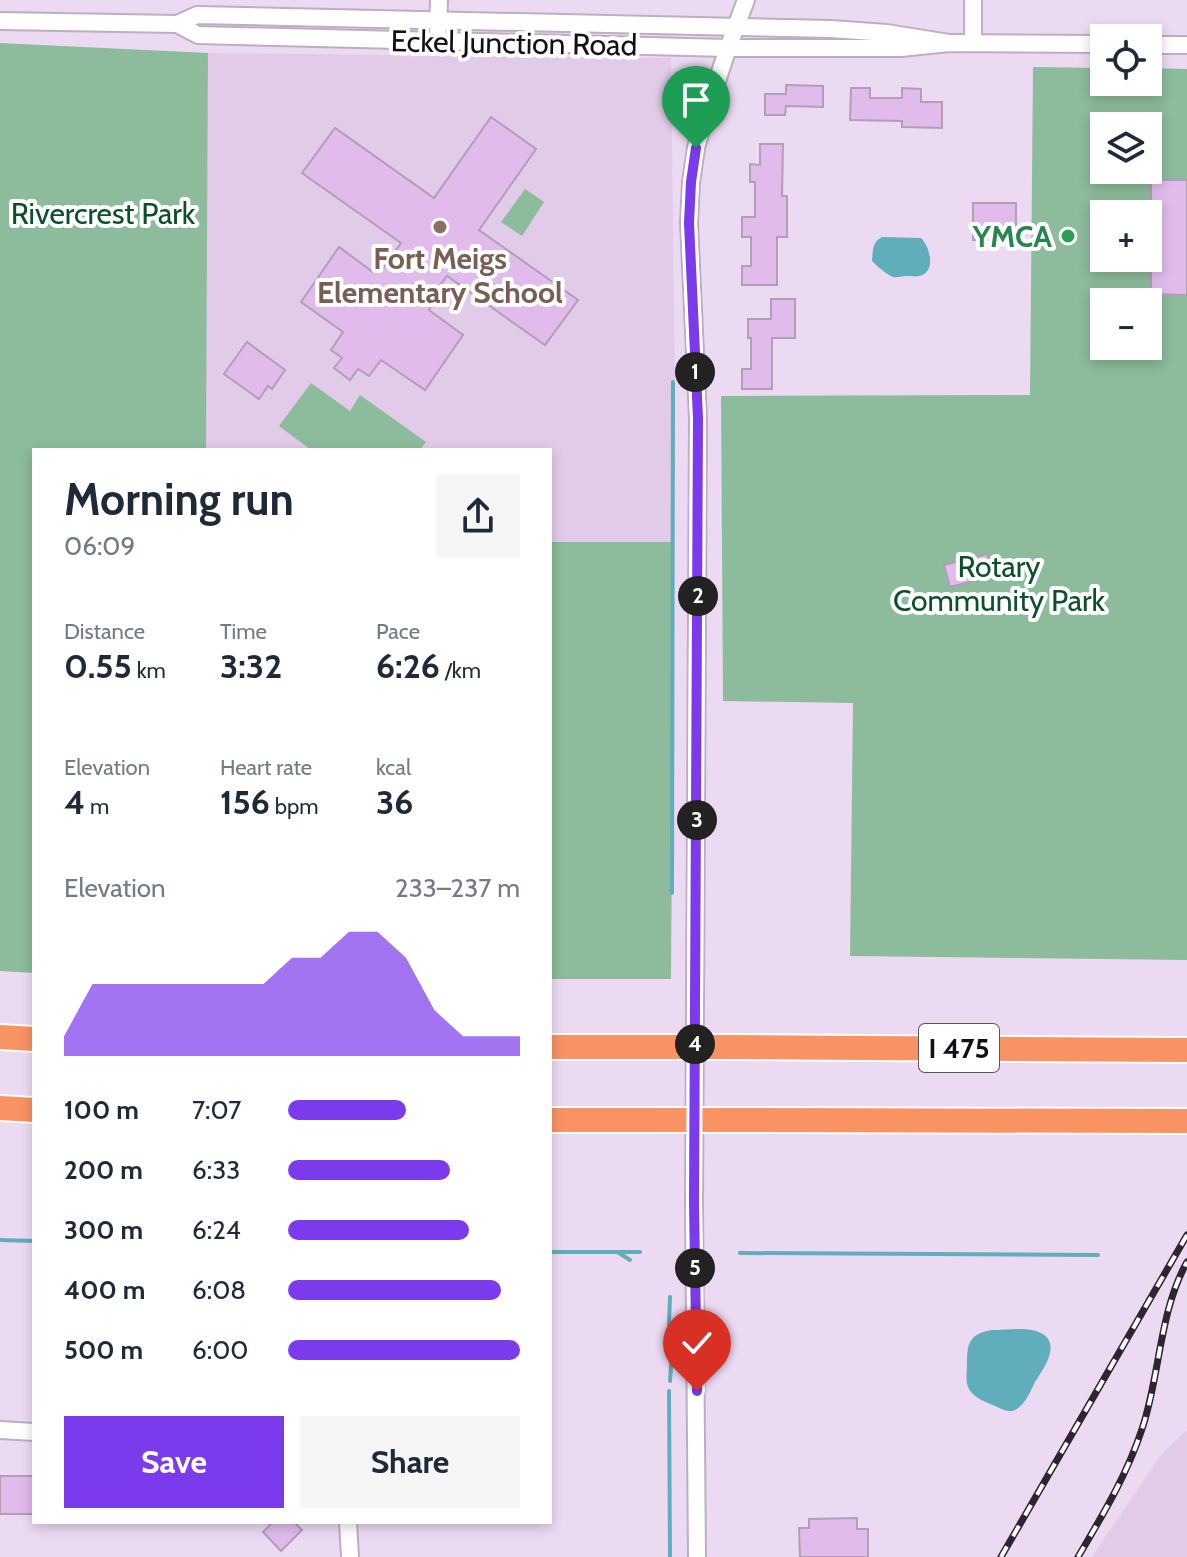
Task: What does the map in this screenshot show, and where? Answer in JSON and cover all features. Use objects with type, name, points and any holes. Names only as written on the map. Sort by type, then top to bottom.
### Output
[{"type":"highway","points":[[0,1037],[32,1039]]},
{"type":"highway","name":"I 475","points":[[552,1047],[1187,1050]]},
{"type":"highway","points":[[0,1108],[32,1110]]},
{"type":"highway","points":[[552,1120],[1187,1121]]},
{"type":"street","points":[[438,40],[439,0]]},
{"type":"street","points":[[697,1557],[694,1203],[698,418],[689,223],[696,148],[746,0]]},
{"type":"street","points":[[973,0],[973,43]]},
{"type":"street","name":"Eckel Junction Road","points":[[0,21],[177,24],[197,15],[736,26],[887,33],[949,43]]},
{"type":"street","name":"Eckel Junction Road","points":[[177,24],[198,35],[728,48],[901,48],[949,43],[1090,44]]},
{"type":"street","points":[[1162,45],[1187,45]]},
{"type":"street","points":[[0,1430],[32,1432]]},
{"type":"street","points":[[348,1524],[350,1557]]},
{"type":"shaded area","name":"Fort Meigs Elementary School","points":[[208,53],[671,58],[674,542],[552,542],[552,448],[206,448]]},
{"type":"shaded area","points":[[1187,1430],[1187,1557],[1092,1557],[1160,1456]]},
{"type":"green space","name":"Rivercrest Park","points":[[0,43],[208,53],[206,448],[32,448],[32,973],[0,971]]},
{"type":"green space","name":"Rotary Community Park","points":[[1033,67],[1090,68],[1090,96],[1162,96],[1162,68],[1187,69],[1187,960],[850,956],[853,703],[723,701],[721,396],[1030,395]]},
{"type":"green space","points":[[525,189],[544,202],[522,236],[501,222]]},
{"type":"green space","points":[[311,383],[350,411],[360,395],[426,442],[422,448],[308,448],[279,426]]},
{"type":"green space","points":[[552,542],[674,542],[671,979],[552,979]]},
{"type":"water","points":[[882,237],[921,238],[930,259],[925,274],[895,277],[872,261],[875,244]]},
{"type":"water","points":[[992,1330],[1036,1331],[1044,1335],[1051,1347],[1043,1369],[1023,1403],[1012,1411],[1003,1410],[977,1397],[967,1383],[971,1341],[978,1334]]},
{"type":"building","points":[[786,85],[823,86],[823,107],[786,106],[785,115],[765,115],[765,94],[786,94]]},
{"type":"building","points":[[851,88],[870,88],[870,98],[902,98],[902,88],[921,89],[921,102],[942,102],[942,128],[902,127],[902,121],[850,120]]},
{"type":"building","name":"Fort Meigs Elementary School","points":[[491,117],[536,149],[479,230],[578,300],[545,345],[447,276],[428,302],[432,305],[429,310],[463,335],[425,390],[381,360],[369,376],[358,369],[350,380],[334,368],[342,358],[331,350],[343,332],[301,302],[339,247],[373,272],[377,266],[382,270],[401,243],[302,173],[335,128],[434,198]]},
{"type":"building","points":[[760,144],[783,144],[782,196],[787,196],[787,237],[777,237],[777,285],[742,285],[742,266],[751,266],[751,237],[742,237],[742,217],[755,217],[755,182],[750,182],[750,164],[760,165]]},
{"type":"building","points":[[1162,180],[1187,180],[1187,295],[1162,294],[1162,288],[1151,288],[1151,272],[1162,272],[1162,200],[1151,200],[1151,184],[1162,184]]},
{"type":"building","points":[[973,203],[1016,203],[1016,240],[973,240]]},
{"type":"building","points":[[771,299],[795,299],[795,338],[772,338],[772,389],[742,389],[742,369],[751,369],[748,319],[771,319]]},
{"type":"building","points":[[247,342],[285,370],[272,389],[268,386],[259,399],[224,374]]},
{"type":"building","points":[[987,554],[993,576],[950,587],[944,565]]},
{"type":"building","points":[[0,1476],[32,1476],[32,1514],[0,1514]]},
{"type":"building","points":[[857,1518],[857,1529],[868,1529],[868,1557],[800,1557],[799,1528],[809,1528],[809,1519]]},
{"type":"building","points":[[271,1524],[296,1524],[302,1530],[281,1551],[263,1532]]},
{"type":"waterway","points":[[672,893],[673,382]]},
{"type":"waterway","points":[[0,1240],[32,1241]]},
{"type":"waterway","points":[[552,1252],[640,1252]]},
{"type":"waterway","points":[[619,1253],[630,1260]]},
{"type":"waterway","points":[[740,1253],[1098,1255]]},
{"type":"waterway","points":[[670,1297],[670,1381]]},
{"type":"waterway","points":[[669,1391],[670,1557]]},
{"type":"railway","points":[[1001,1557],[1187,1235]]},
{"type":"railway","points":[[1078,1557],[1136,1446],[1148,1409],[1165,1323],[1187,1262]]},
{"type":"place","name":"Fort Meigs Elementary School","points":[[440,227]]},
{"type":"place","name":"YMCA","points":[[1068,236]]},
{"type":"route","points":[[696,148],[689,223],[698,418],[694,1203],[697,1391]]}]
